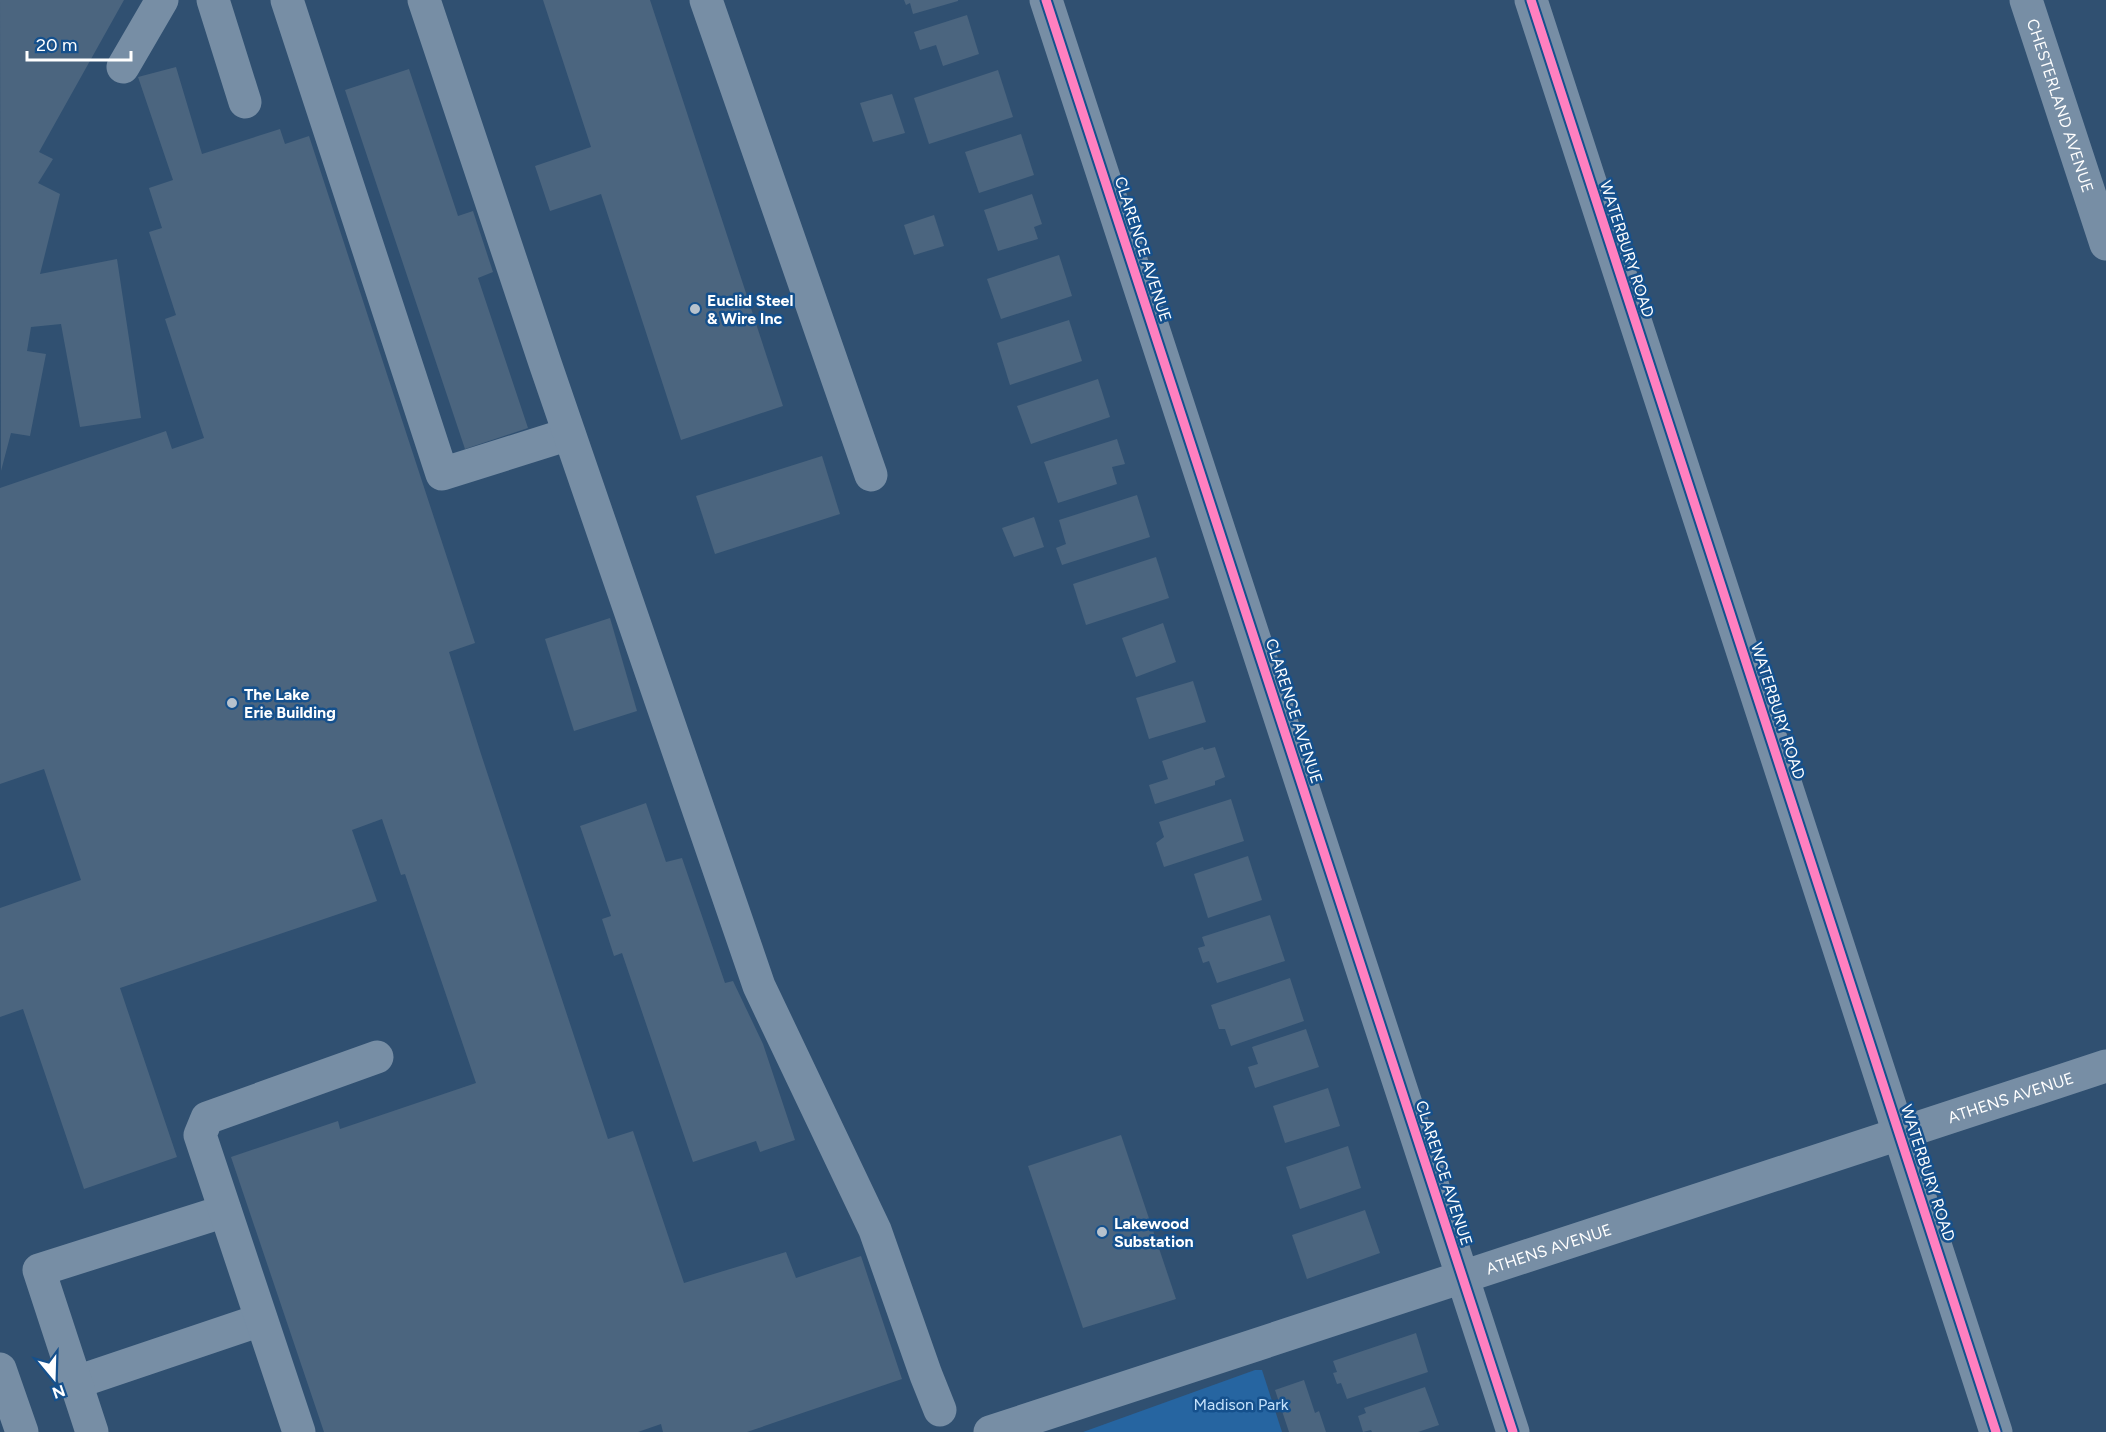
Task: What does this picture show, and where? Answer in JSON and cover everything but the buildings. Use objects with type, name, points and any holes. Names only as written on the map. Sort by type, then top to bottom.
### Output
[{"type":"street","points":[[123,67],[162,0]]},
{"type":"street","points":[[213,0],[245,102]]},
{"type":"street","points":[[287,0],[442,474],[569,434]]},
{"type":"street","points":[[424,0],[569,434],[759,986],[875,1230],[940,1410]]},
{"type":"street","points":[[706,0],[871,475]]},
{"type":"street","name":"CLARENCE AVENUE","points":[[1046,0],[1513,1432]]},
{"type":"street","name":"WATERBURY ROAD","points":[[1531,0],[1996,1432]]},
{"type":"street","name":"CHESTERLAND AVENUE","points":[[2026,0],[2106,244]]},
{"type":"street","points":[[291,1430],[261,1320],[200,1135],[207,1118],[377,1057]]},
{"type":"street","name":"ATHENS AVENUE","points":[[990,1432],[2106,1066]]},
{"type":"street","points":[[92,1432],[39,1270],[225,1211]]},
{"type":"street","points":[[76,1382],[261,1320]]},
{"type":"street","points":[[0,1369],[22,1432]]},
{"type":"green space","name":"Madison Park","points":[[1255,1370],[1262,1370],[1282,1432],[1083,1432]]},
{"type":"cycle path","points":[[1046,0],[1513,1432]]},
{"type":"cycle path","points":[[1531,0],[1996,1432]]},
{"type":"place","name":"Euclid Steel & Wire Inc","points":[[695,309]]},
{"type":"place","name":"The Lake Erie Building","points":[[232,703]]},
{"type":"place","name":"Lakewood Substation","points":[[1102,1232]]}]
